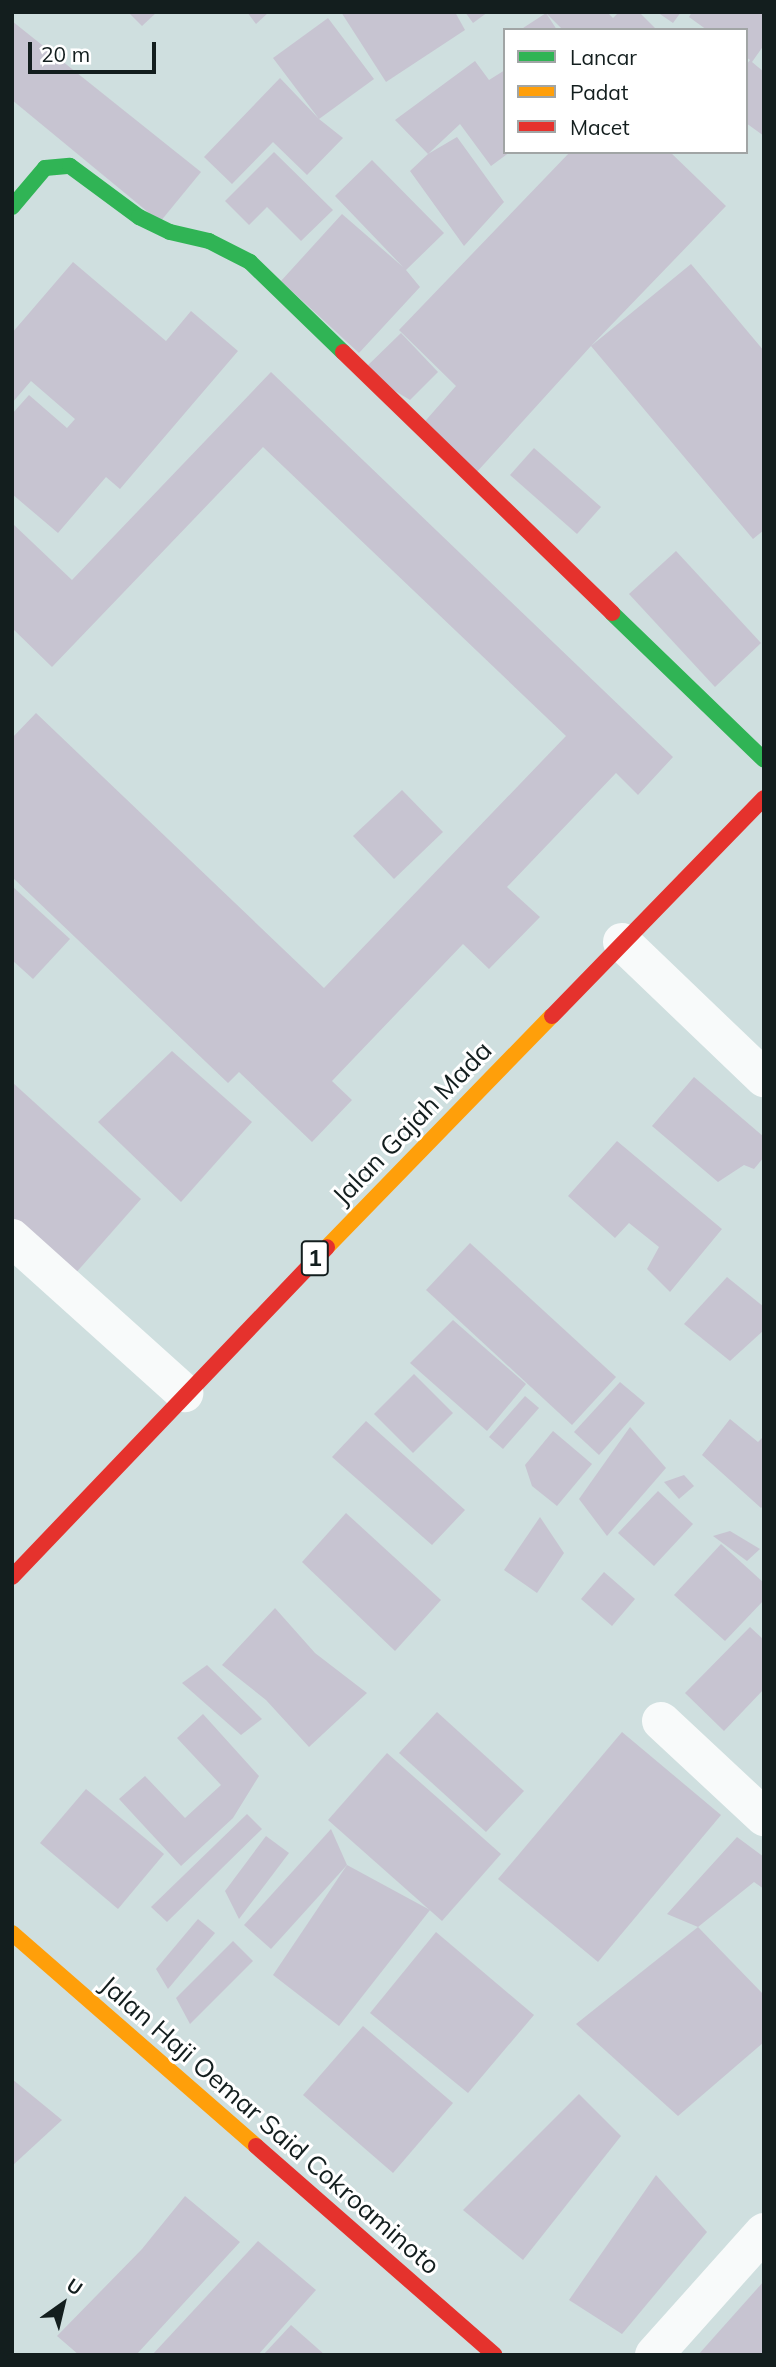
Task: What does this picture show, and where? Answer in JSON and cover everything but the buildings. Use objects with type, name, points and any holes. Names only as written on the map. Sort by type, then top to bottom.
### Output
[{"type":"main road","points":[[12,207],[45,168],[70,166],[139,216],[170,232],[209,241],[250,262],[764,760]]},
{"type":"main road","name":"Jalan Gajah Mada","points":[[12,1577],[184,1394],[764,798]]},
{"type":"main road","name":"Jalan Haji Oemar Said Cokroaminoto","points":[[12,1933],[495,2355]]},
{"type":"street","points":[[622,943],[764,1078]]},
{"type":"street","points":[[12,1238],[184,1394]]},
{"type":"street","points":[[661,1720],[764,1817]]},
{"type":"street","points":[[654,2355],[764,2232]]},
{"type":"traffic: fast","points":[[12,207],[45,168],[70,166],[139,217],[170,232],[209,241],[250,262],[343,352]]},
{"type":"traffic: fast","points":[[612,613],[764,760]]},
{"type":"traffic: slow","points":[[327,1247],[552,1016]]},
{"type":"traffic: slow","points":[[12,1933],[256,2146]]},
{"type":"traffic: jam","points":[[343,352],[612,613]]},
{"type":"traffic: jam","points":[[552,1016],[764,798]]},
{"type":"traffic: jam","points":[[12,1577],[327,1247]]},
{"type":"traffic: jam","points":[[256,2146],[495,2355]]}]
